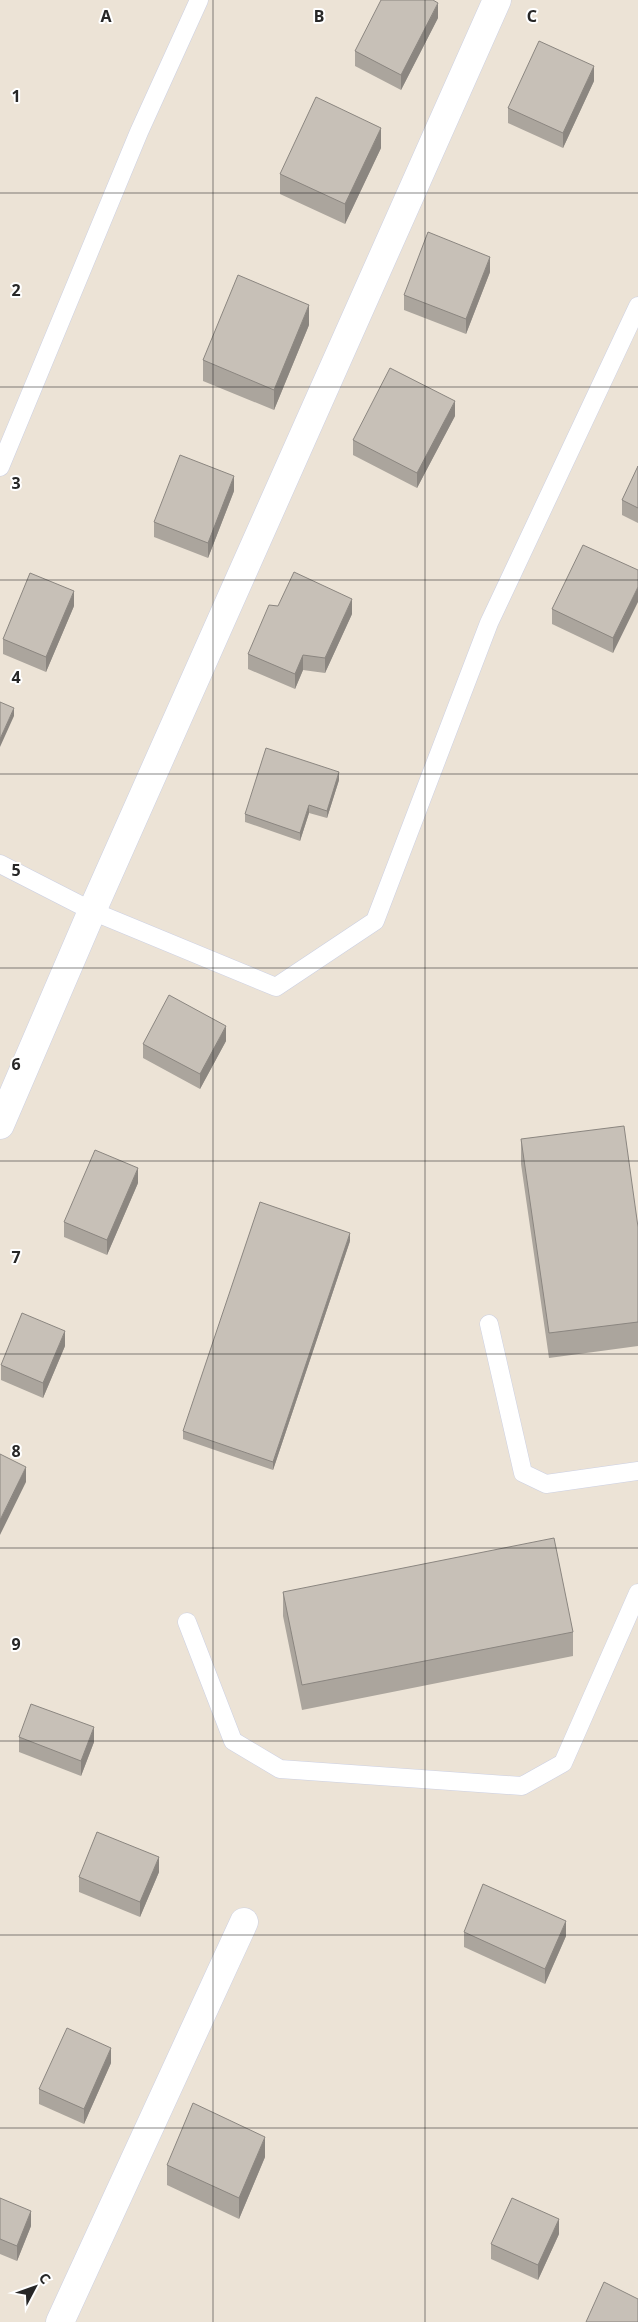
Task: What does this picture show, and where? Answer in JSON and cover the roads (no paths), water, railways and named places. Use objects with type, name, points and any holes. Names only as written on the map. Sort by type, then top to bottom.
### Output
[{"type":"street","points":[[0,1125],[92,910],[496,0]]},
{"type":"street","points":[[60,2322],[244,1922]]},
{"type":"lane","points":[[0,467],[139,132],[199,0]]},
{"type":"lane","points":[[0,864],[92,910],[276,987],[375,921],[489,623],[638,306]]},
{"type":"lane","points":[[489,1324],[522,1472],[546,1484],[638,1471]]},
{"type":"lane","points":[[187,1622],[233,1741],[280,1769],[522,1786],[563,1763],[638,1594]]}]
